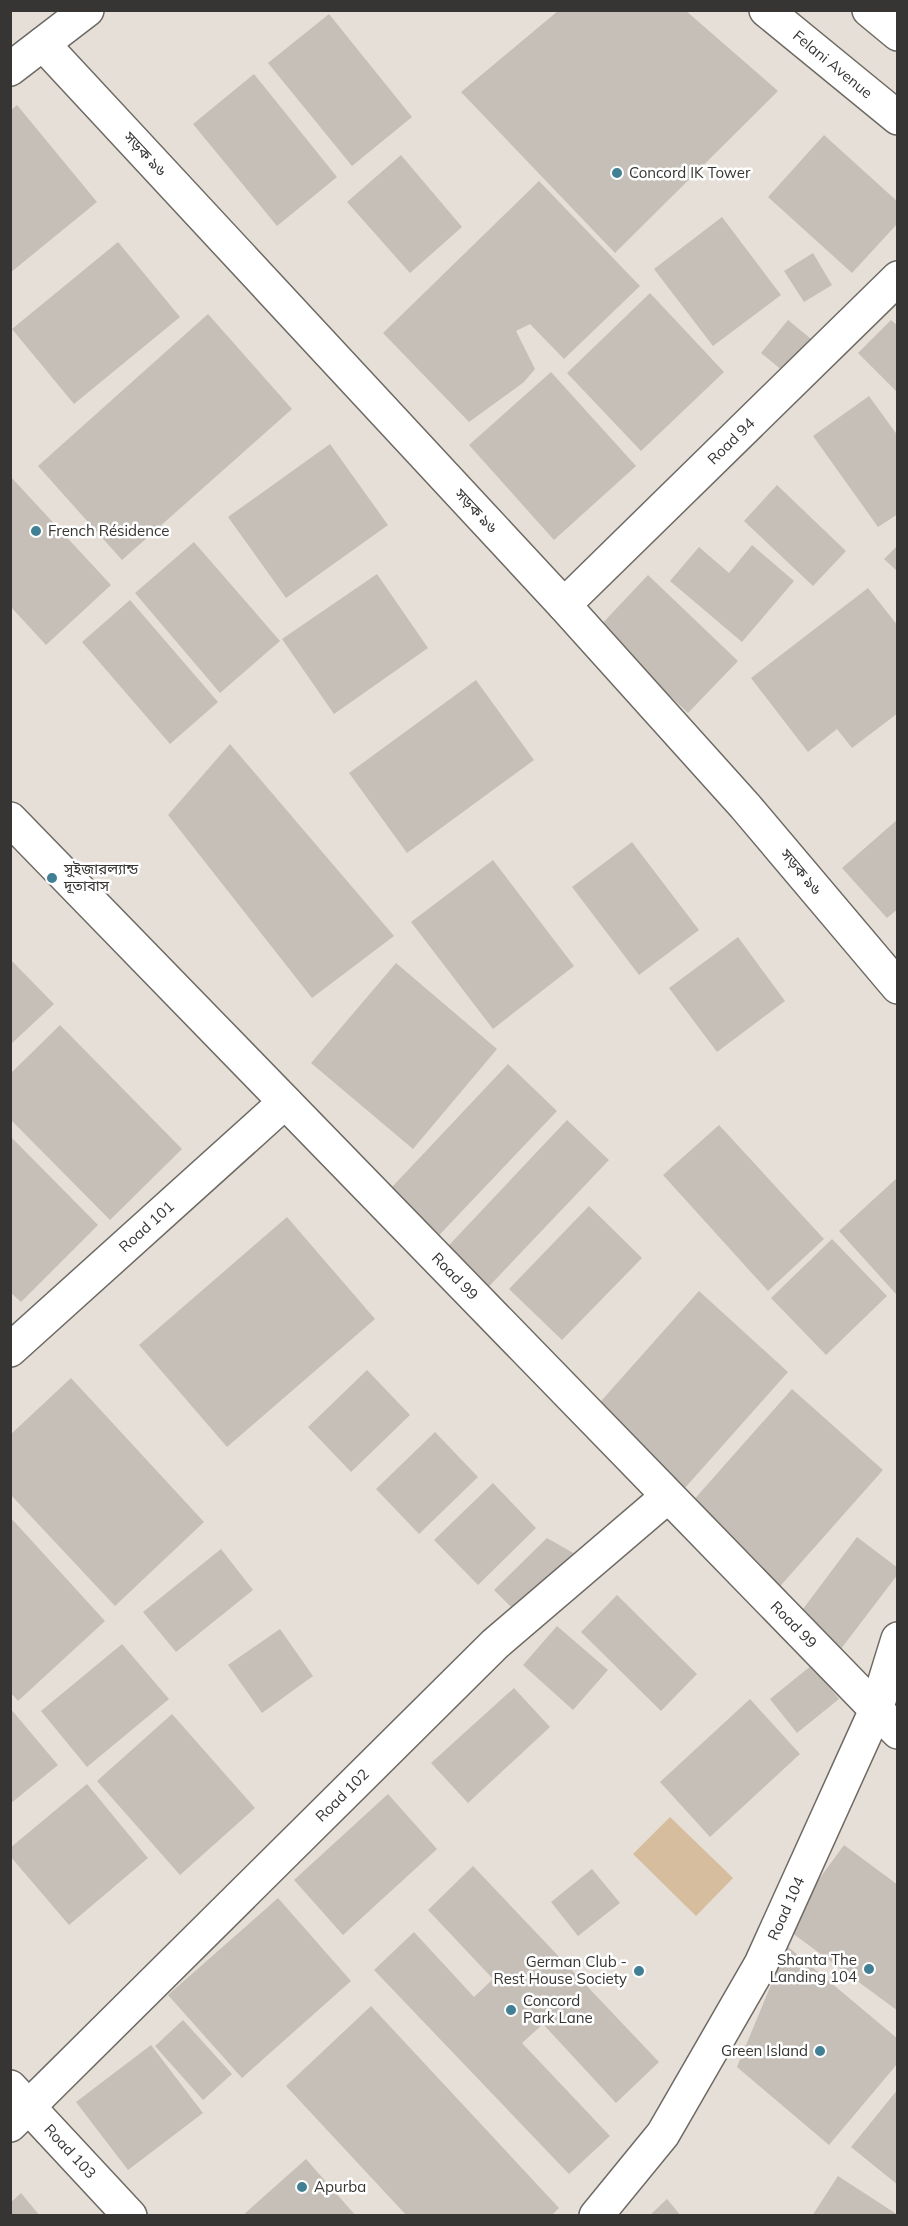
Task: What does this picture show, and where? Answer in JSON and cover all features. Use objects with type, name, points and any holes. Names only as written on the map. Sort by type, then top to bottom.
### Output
[{"type":"street","points":[[10,69],[87,10]]},
{"type":"street","name":"Felani Avenue","points":[[766,10],[897,118]]},
{"type":"street","points":[[869,10],[897,34]]},
{"type":"street","name":"সড়ক ৯৬","points":[[43,44],[564,606],[745,806],[897,987]]},
{"type":"street","name":"Road 94","points":[[564,606],[897,278]]},
{"type":"street","name":"Road 99","points":[[10,819],[887,1721]]},
{"type":"street","name":"Road 101","points":[[10,1350],[285,1102]]},
{"type":"street","name":"Road 102","points":[[17,2106],[495,1644],[668,1496]]},
{"type":"street","points":[[887,1721],[897,1639]]},
{"type":"street","name":"Road 104","points":[[596,2216],[663,2133],[761,1964],[887,1721]]},
{"type":"street","name":"Road 103","points":[[17,2106],[130,2216]]},
{"type":"shaded area","points":[[670,1817],[733,1878],[696,1916],[633,1854]]},
{"type":"building","name":"Concord IK Tower","points":[[559,10],[685,10],[778,91],[615,253],[461,92]]},
{"type":"building","points":[[329,14],[412,117],[352,166],[268,63]]},
{"type":"building","points":[[254,74],[337,177],[277,226],[193,124]]},
{"type":"building","points":[[17,105],[97,202],[10,273],[10,111]]},
{"type":"building","points":[[824,135],[898,202],[898,223],[852,273],[768,197]]},
{"type":"building","points":[[401,155],[462,227],[410,273],[347,202]]},
{"type":"building","points":[[539,181],[640,286],[564,359],[530,324],[516,331],[535,369],[524,382],[469,422],[383,333]]},
{"type":"building","points":[[722,217],[781,295],[713,346],[654,269]]},
{"type":"building","points":[[118,242],[180,317],[74,404],[12,329]]},
{"type":"building","points":[[813,253],[832,285],[804,302],[784,271]]},
{"type":"building","points":[[650,293],[724,372],[641,451],[567,373]]},
{"type":"building","points":[[208,314],[292,409],[122,560],[38,466]]},
{"type":"building","points":[[788,320],[816,343],[789,376],[761,353]]},
{"type":"building","points":[[891,320],[898,326],[898,393],[858,353]]},
{"type":"building","points":[[551,372],[636,466],[554,540],[469,445]]},
{"type":"building","points":[[869,396],[898,436],[898,514],[878,527],[813,436]]},
{"type":"building","points":[[330,444],[388,525],[286,598],[228,517]]},
{"type":"building","name":"French Résidence","points":[[10,476],[111,585],[46,645],[10,606]]},
{"type":"building","points":[[777,485],[846,551],[813,586],[744,521]]},
{"type":"building","points":[[194,542],[280,641],[220,693],[135,593]]},
{"type":"building","points":[[752,545],[794,581],[742,642],[670,581],[699,547],[729,573]]},
{"type":"building","points":[[898,545],[898,572],[884,559]]},
{"type":"building","points":[[377,574],[428,648],[334,714],[282,639]]},
{"type":"building","points":[[648,575],[738,661],[688,713],[598,628]]},
{"type":"building","points":[[868,588],[898,626],[898,713],[852,748],[837,729],[808,752],[751,678]]},
{"type":"building","points":[[130,600],[218,702],[170,744],[82,642]]},
{"type":"building","points":[[476,680],[534,760],[407,853],[349,773]]},
{"type":"building","points":[[230,744],[394,936],[312,998],[168,815]]},
{"type":"building","points":[[898,819],[898,909],[887,918],[842,868]]},
{"type":"building","points":[[632,842],[699,930],[639,975],[572,887]]},
{"type":"building","points":[[493,860],[574,966],[493,1029],[411,922]]},
{"type":"building","points":[[738,937],[785,1001],[717,1052],[669,988]]},
{"type":"building","points":[[10,959],[54,1004],[10,1045]]},
{"type":"building","points":[[396,963],[497,1049],[413,1149],[311,1063]]},
{"type":"building","points":[[60,1025],[182,1149],[110,1220],[10,1119],[10,1074]]},
{"type":"building","points":[[508,1064],[557,1111],[426,1249],[377,1203]]},
{"type":"building","points":[[567,1120],[609,1160],[477,1299],[435,1260]]},
{"type":"building","points":[[719,1125],[824,1239],[768,1291],[663,1175]]},
{"type":"building","points":[[10,1136],[98,1225],[21,1302],[10,1292]]},
{"type":"building","points":[[898,1177],[898,1293],[896,1294],[839,1231]]},
{"type":"building","points":[[589,1206],[642,1258],[562,1340],[509,1289]]},
{"type":"building","points":[[287,1217],[375,1319],[227,1447],[139,1345]]},
{"type":"building","points":[[832,1239],[887,1296],[826,1355],[771,1298]]},
{"type":"building","points":[[699,1291],[788,1372],[668,1507],[578,1427]]},
{"type":"building","points":[[367,1370],[410,1415],[351,1472],[308,1427]]},
{"type":"building","points":[[71,1378],[204,1522],[115,1606],[10,1494],[10,1435]]},
{"type":"building","points":[[792,1389],[883,1470],[767,1601],[676,1520]]},
{"type":"building","points":[[435,1432],[478,1477],[419,1534],[376,1489]]},
{"type":"building","points":[[493,1483],[536,1528],[478,1585],[434,1540]]},
{"type":"building","points":[[10,1517],[105,1621],[18,1701],[10,1692]]},
{"type":"building","points":[[857,1537],[898,1568],[898,1574],[834,1658],[791,1625]]},
{"type":"building","points":[[547,1538],[575,1554],[516,1612],[494,1590]]},
{"type":"building","points":[[221,1549],[253,1590],[176,1652],[143,1612]]},
{"type":"building","points":[[617,1595],[697,1674],[661,1711],[581,1632]]},
{"type":"building","points":[[557,1626],[608,1670],[573,1710],[523,1665]]},
{"type":"building","points":[[280,1629],[313,1676],[262,1713],[228,1665]]},
{"type":"building","points":[[122,1644],[169,1699],[87,1767],[41,1711]]},
{"type":"building","points":[[812,1665],[839,1699],[797,1733],[770,1699]]},
{"type":"building","points":[[514,1688],[550,1727],[468,1803],[431,1763]]},
{"type":"building","points":[[750,1699],[800,1754],[710,1837],[660,1782]]},
{"type":"building","points":[[10,1708],[58,1765],[10,1804]]},
{"type":"building","points":[[172,1714],[255,1808],[180,1875],[97,1781]]},
{"type":"building","points":[[87,1784],[148,1858],[69,1925],[10,1856],[10,1848]]},
{"type":"building","points":[[388,1794],[437,1849],[343,1935],[294,1880]]},
{"type":"building","name":"Shanta The Landing 104","points":[[844,1845],[898,1885],[898,2011],[784,1927]]},
{"type":"building","name":"Concord Park Lane","points":[[473,1866],[659,2062],[616,2103],[543,2024],[522,2043],[610,2136],[569,2174],[374,1970],[414,1932],[474,1997],[493,1979],[428,1910]]},
{"type":"building","points":[[592,1869],[620,1903],[578,1936],[551,1902]]},
{"type":"building","points":[[278,1898],[351,1981],[242,2078],[168,1995]]},
{"type":"building","name":"Green Island","points":[[787,1946],[898,2039],[898,2063],[829,2145],[737,2067]]},
{"type":"building","points":[[371,2006],[559,2208],[551,2216],[407,2216],[286,2086]]},
{"type":"building","points":[[183,2020],[232,2074],[203,2100],[155,2046]]},
{"type":"building","points":[[151,2045],[203,2113],[128,2170],[76,2102]]},
{"type":"building","points":[[898,2089],[898,2185],[851,2147]]},
{"type":"building","name":"Apurba","points":[[306,2159],[356,2216],[242,2216]]},
{"type":"building","points":[[838,2176],[898,2215],[898,2216],[812,2216]]},
{"type":"building","points":[[21,2193],[40,2216],[10,2216],[10,2203]]},
{"type":"building","points":[[667,2199],[681,2216],[649,2216]]},
{"type":"place","name":"Concord IK Tower","points":[[617,173]]},
{"type":"place","name":"French Résidence","points":[[36,531]]},
{"type":"place","name":"সুইজারল্যান্ড দূতাবাস","points":[[52,878]]},
{"type":"place","name":"Shanta The Landing 104","points":[[869,1969]]},
{"type":"place","name":"German Club - Rest House Society","points":[[639,1971]]},
{"type":"place","name":"Concord Park Lane","points":[[511,2010]]},
{"type":"place","name":"Green Island","points":[[820,2051]]},
{"type":"place","name":"Apurba","points":[[302,2187]]}]
